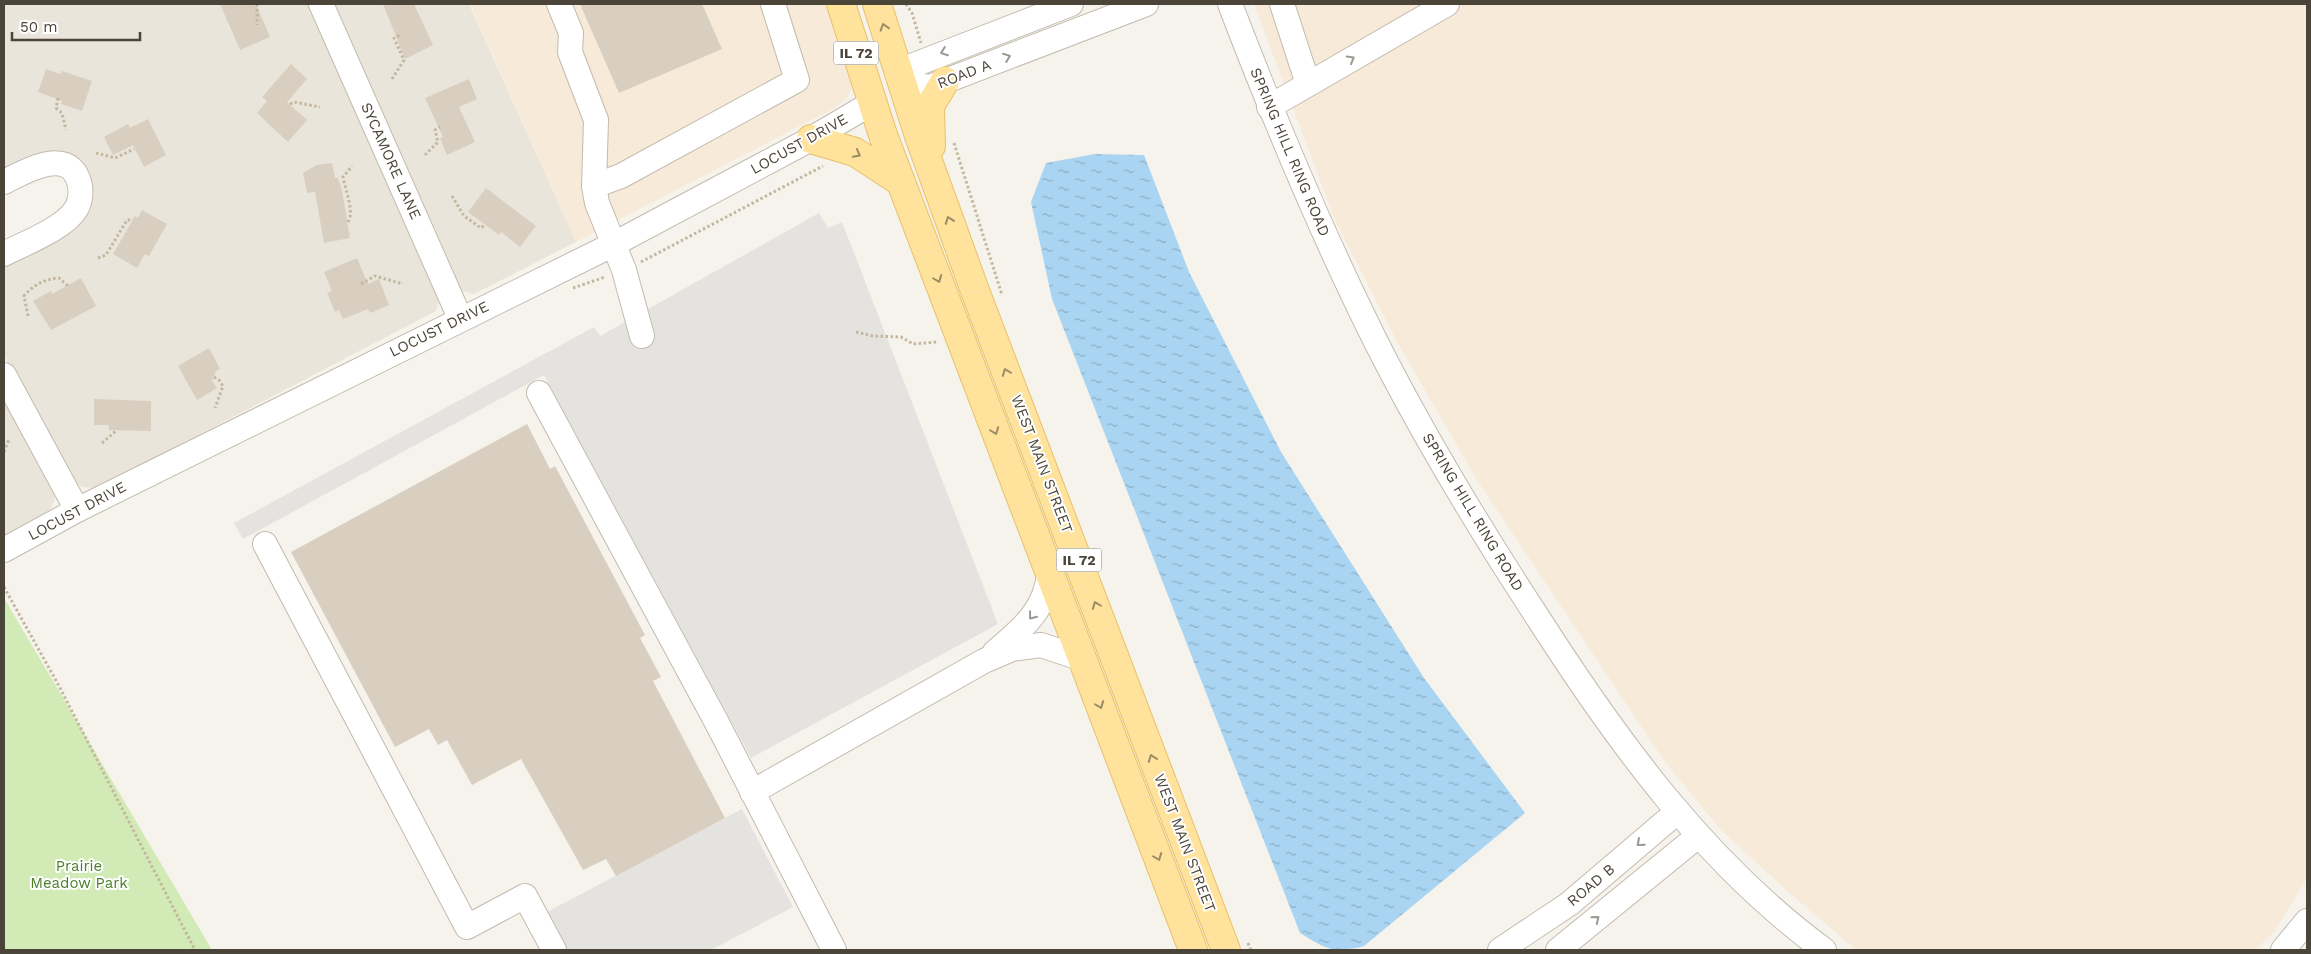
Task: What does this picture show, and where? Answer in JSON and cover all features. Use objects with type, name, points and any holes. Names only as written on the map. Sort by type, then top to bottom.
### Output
[{"type":"main road","name":"IL 72","points":[[840,4],[872,103]]},
{"type":"main road","name":"WEST MAIN STREET","points":[[876,4],[931,170],[1226,950]]},
{"type":"main road","points":[[931,170],[930,106],[945,81]]},
{"type":"main road","points":[[872,103],[902,83]]},
{"type":"main road","name":"WEST MAIN STREET","points":[[872,103],[1194,950]]},
{"type":"main road","points":[[811,138],[855,152],[901,182]]},
{"type":"street","name":"SYCAMORE LANE","points":[[321,4],[460,318]]},
{"type":"street","points":[[559,4],[570,33],[570,52],[596,120],[594,186],[597,203],[614,244],[642,336]]},
{"type":"street","points":[[594,186],[621,176],[797,80],[773,4]]},
{"type":"street","name":"ROAD A","points":[[1071,4],[914,65],[902,83],[930,87],[1146,4]]},
{"type":"street","name":"SPRING HILL RING ROAD","points":[[1230,4],[1269,107],[1318,221],[1357,303],[1439,457],[1483,533],[1554,644],[1615,732],[1677,812],[1698,836],[1772,909],[1824,950]]},
{"type":"street","points":[[1282,4],[1308,84]]},
{"type":"street","points":[[1269,107],[1447,4]]},
{"type":"street","name":"LOCUST DRIVE","points":[[4,550],[77,510],[460,318],[614,244],[872,103]]},
{"type":"street","points":[[4,182],[38,167],[57,163],[75,173],[80,191],[76,209],[67,218],[4,254]]},
{"type":"street","points":[[4,374],[77,510]]},
{"type":"street","points":[[539,393],[834,950]]},
{"type":"street","points":[[265,544],[467,927],[525,896],[554,950]]},
{"type":"street","points":[[984,661],[1034,616],[1048,590],[1049,572]]},
{"type":"street","points":[[752,792],[984,661],[1012,648],[1041,645],[1082,659]]},
{"type":"street","name":"ROAD B","points":[[1506,949],[1570,904],[1677,812]]},
{"type":"street","name":"ROAD B","points":[[1558,950],[1698,836]]},
{"type":"street","points":[[2282,950],[2307,921]]},
{"type":"path","points":[[257,4],[257,25]]},
{"type":"path","points":[[906,4],[912,13],[921,44]]},
{"type":"path","points":[[392,79],[404,60],[394,38],[400,35]]},
{"type":"path","points":[[58,98],[56,108],[62,113],[66,130]]},
{"type":"path","points":[[290,104],[294,102],[320,106]]},
{"type":"path","points":[[425,156],[438,142],[434,130],[440,127]]},
{"type":"path","points":[[96,153],[115,158],[134,149]]},
{"type":"path","points":[[348,222],[350,219],[350,207],[344,177],[352,166]]},
{"type":"path","points":[[452,196],[464,216],[481,228],[485,225]]},
{"type":"path","points":[[98,258],[106,255],[127,220],[133,220]]},
{"type":"path","points":[[361,284],[375,276],[402,284]]},
{"type":"path","points":[[28,316],[24,296],[31,287],[50,278],[59,278],[68,286]]},
{"type":"path","points":[[856,332],[872,336],[901,337],[913,344],[937,342]]},
{"type":"path","points":[[214,377],[223,386],[215,408]]},
{"type":"path","points":[[102,443],[117,430]]},
{"type":"path","points":[[4,452],[9,439]]},
{"type":"path","points":[[4,586],[59,686],[195,950]]},
{"type":"shaded area","points":[[4,4],[311,4],[440,297],[436,311],[97,488],[82,487],[72,482],[4,355],[4,262],[56,235],[81,170],[4,175]]},
{"type":"shaded area","points":[[331,4],[469,4],[576,242],[474,294],[459,290]]},
{"type":"shaded area","points":[[470,4],[829,4],[851,78],[852,88],[847,98],[836,107],[576,242]]},
{"type":"shaded area","points":[[1254,4],[2307,4],[2307,878],[2274,932],[2255,950],[1856,950],[1786,890],[1721,830],[1665,762],[1477,480],[1397,342],[1335,220]]},
{"type":"shaded area","points":[[819,213],[828,228],[842,222],[998,624],[751,758],[544,375],[243,539],[234,523],[594,327],[600,336]]},
{"type":"shaded area","points":[[4,397],[53,490],[55,498],[50,510],[4,537]]},
{"type":"shaded area","points":[[742,809],[793,907],[711,950],[567,950],[547,912]]},
{"type":"green space","name":"Prairie Meadow Park","points":[[4,598],[212,950],[4,950]]},
{"type":"water","points":[[1095,154],[1144,155],[1189,272],[1281,452],[1424,678],[1525,813],[1364,946],[1344,950],[1330,949],[1300,933],[1052,299],[1031,202],[1046,163]]},
{"type":"building","points":[[220,4],[256,4],[270,37],[240,50]]},
{"type":"building","points":[[383,4],[414,4],[433,45],[405,59]]},
{"type":"building","points":[[580,4],[702,4],[722,49],[619,93]]},
{"type":"building","points":[[291,64],[307,79],[287,102],[307,120],[288,142],[257,113],[267,101],[262,97]]},
{"type":"building","points":[[46,69],[60,74],[62,71],[92,81],[82,111],[61,104],[62,101],[38,92]]},
{"type":"building","points":[[469,79],[477,99],[459,107],[475,142],[447,155],[440,138],[443,137],[425,98]]},
{"type":"building","points":[[148,119],[166,155],[144,167],[133,145],[113,155],[104,137],[128,124],[130,128]]},
{"type":"building","points":[[332,163],[335,178],[338,178],[342,190],[350,238],[324,243],[315,192],[307,193],[303,173],[317,165]]},
{"type":"building","points":[[486,188],[536,226],[520,247],[501,232],[499,235],[468,212]]},
{"type":"building","points":[[142,210],[167,224],[149,256],[145,254],[137,268],[113,254],[135,216],[138,218]]},
{"type":"building","points":[[357,258],[368,284],[379,279],[389,305],[370,313],[368,309],[343,319],[339,310],[335,312],[327,293],[332,291],[324,272]]},
{"type":"building","points":[[81,278],[96,306],[51,330],[33,301],[51,291],[52,294]]},
{"type":"building","points":[[209,348],[220,369],[216,371],[212,381],[217,388],[197,400],[178,366]]},
{"type":"building","points":[[94,399],[151,401],[151,431],[109,430],[109,425],[94,425]]},
{"type":"building","points":[[527,424],[550,469],[555,466],[645,635],[640,638],[661,677],[653,681],[725,818],[616,876],[606,859],[583,870],[521,759],[472,785],[447,740],[438,745],[429,729],[395,747],[291,552]]}]
